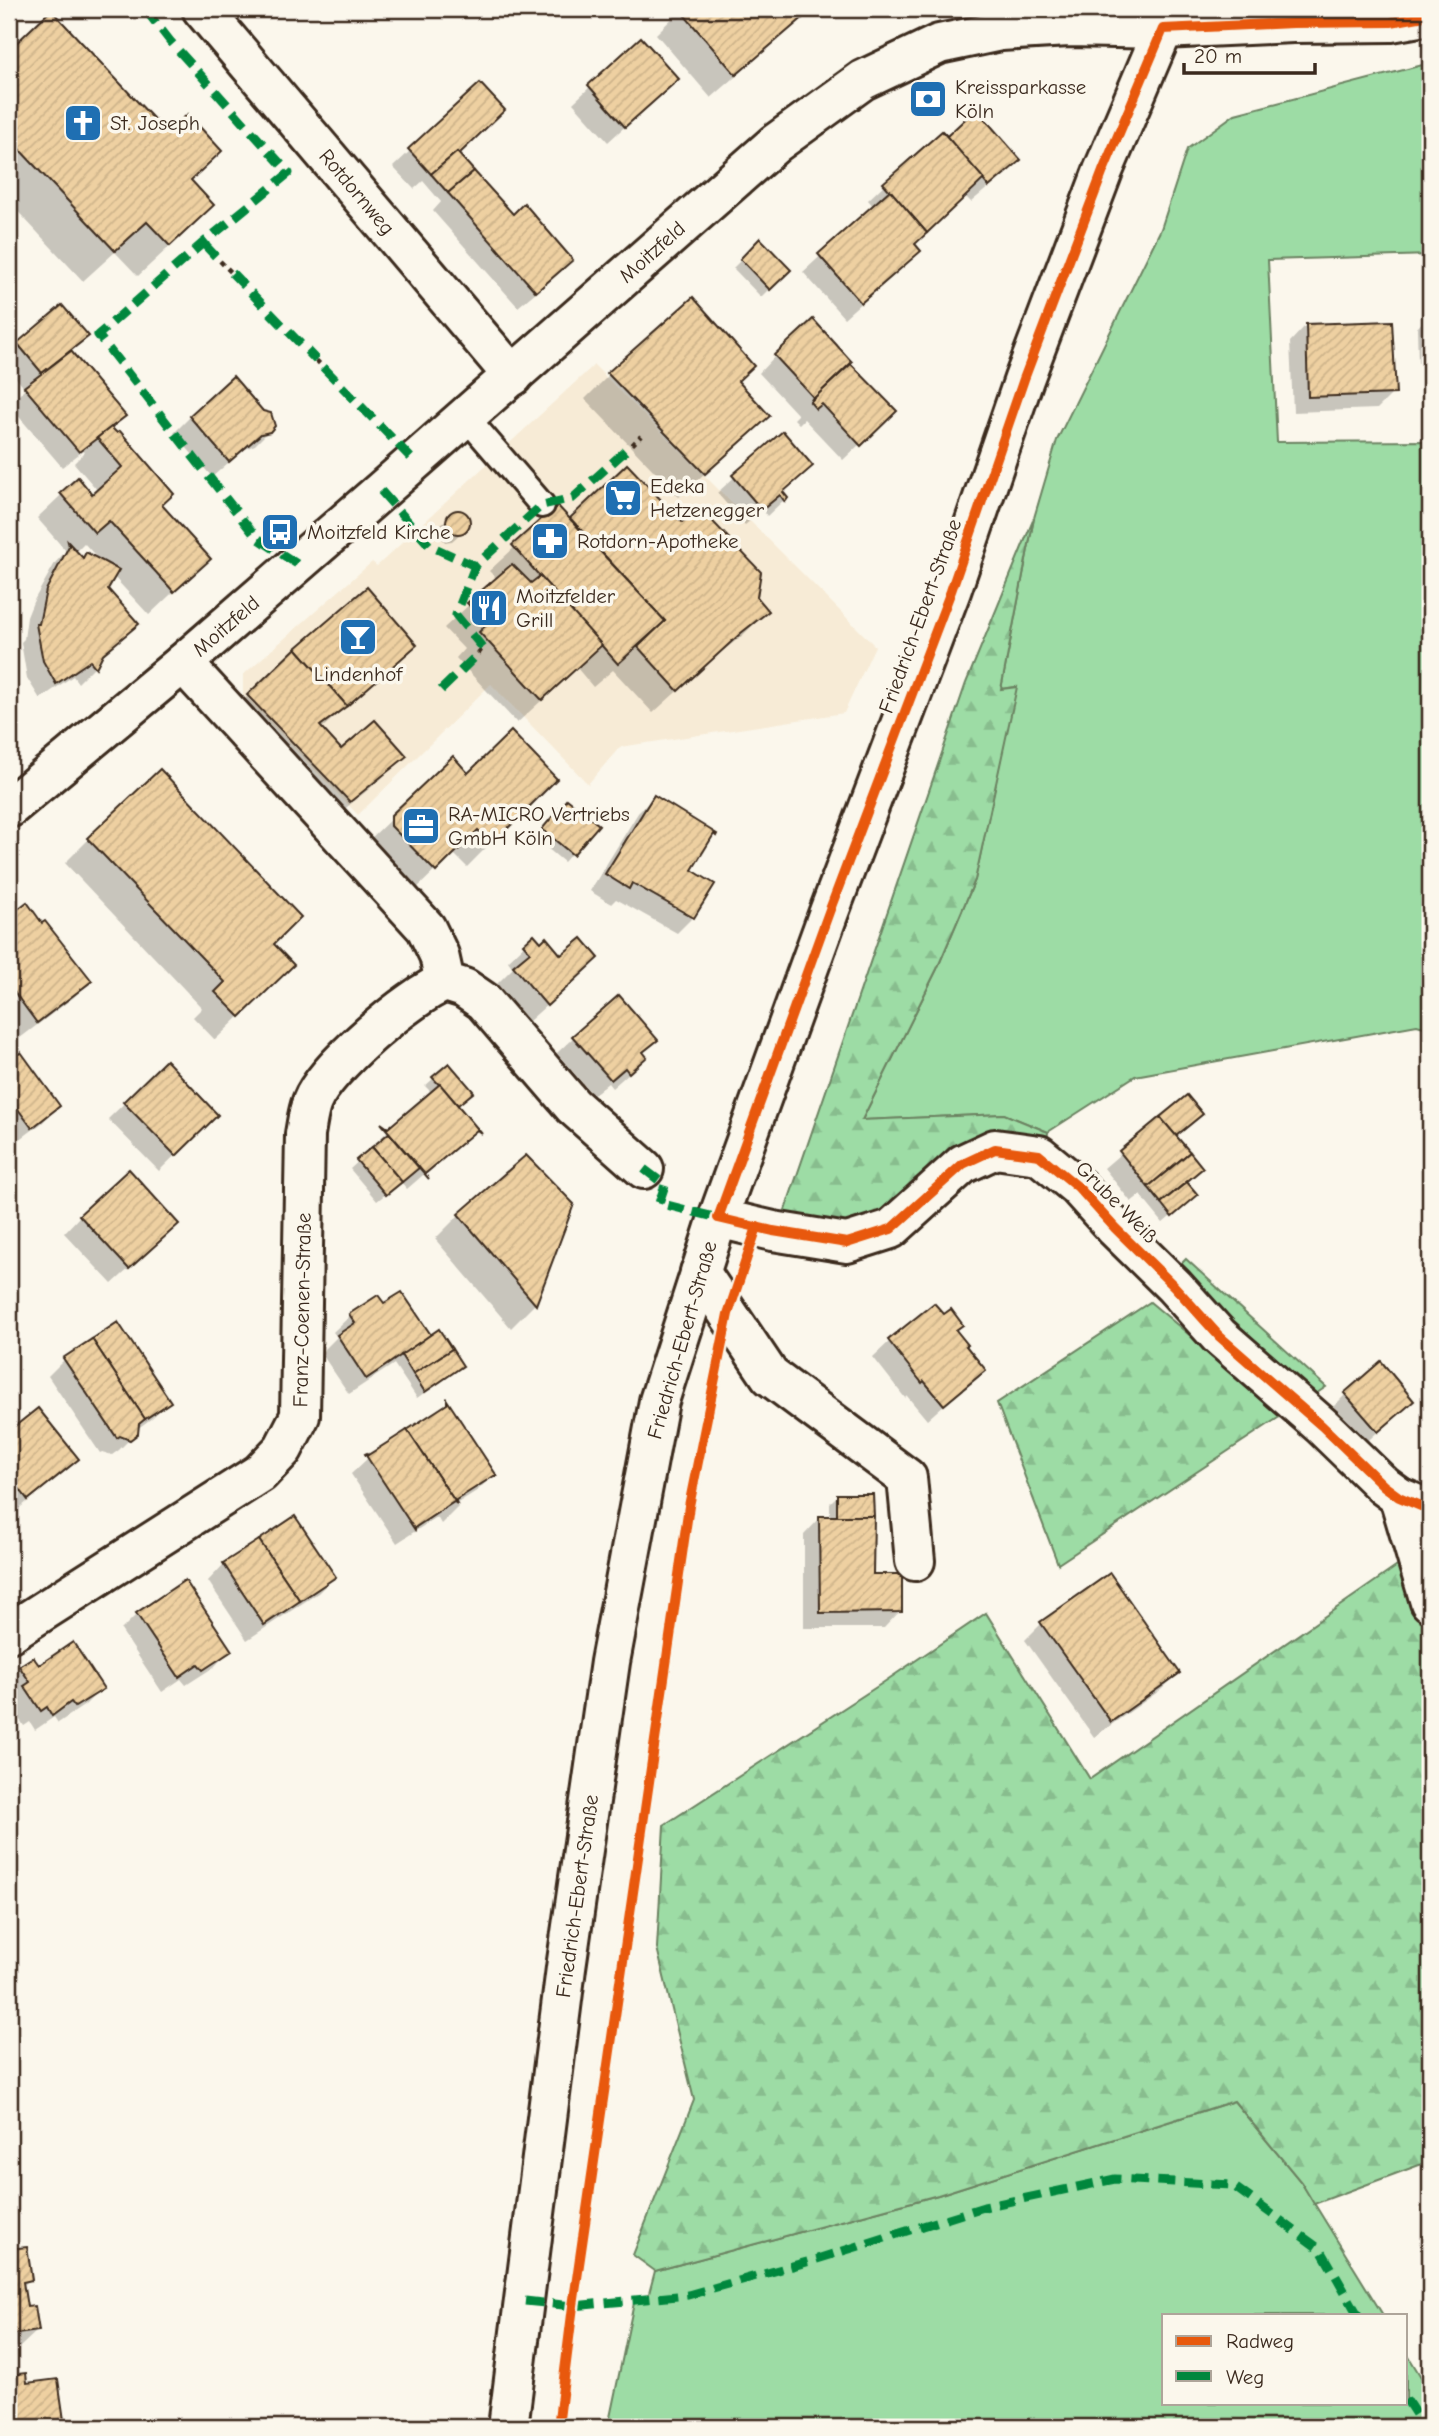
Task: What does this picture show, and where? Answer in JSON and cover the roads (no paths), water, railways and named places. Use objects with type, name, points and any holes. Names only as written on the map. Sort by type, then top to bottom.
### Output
[{"type":"main road","name":"Rotdornweg","points":[[202,9],[513,376]]},
{"type":"main road","name":"Moitzfeld","points":[[9,808],[183,663],[776,143],[863,80],[939,44],[1002,20],[1069,27],[1168,19],[1293,23],[1391,22],[1430,15]]},
{"type":"main road","name":"Friedrich-Ebert-Straße","points":[[508,2427],[566,1968],[610,1662],[659,1401],[718,1218],[834,899],[951,592],[1024,379],[1102,170],[1168,19]]},
{"type":"main road","points":[[183,663],[426,928],[439,956],[445,982],[464,988],[483,1001],[573,1106],[644,1169]]},
{"type":"main road","name":"Franz-Coenen-Straße","points":[[9,1633],[260,1473],[283,1449],[300,1416],[305,1134],[312,1101],[343,1059],[422,994],[445,982]]},
{"type":"main road","name":"Grube Weiß","points":[[718,1218],[773,1231],[847,1243],[891,1229],[964,1164],[995,1149],[1039,1155],[1078,1187],[1219,1336],[1322,1426],[1384,1486],[1415,1504],[1430,1602]]},
{"type":"main road","points":[[699,1272],[769,1376],[907,1478],[915,1561]]},
{"type":"lane","points":[[466,417],[542,505]]},
{"type":"place","name":"Kreissparkasse Köln","points":[[928,99]]},
{"type":"place","name":"St. Joseph","points":[[83,123]]},
{"type":"place","name":"Edeka Hetzenegger","points":[[623,498]]},
{"type":"place","name":"Moitzfeld Kirche","points":[[280,532]]},
{"type":"place","name":"Rotdorn-Apotheke","points":[[550,541]]},
{"type":"place","name":"Moitzfelder Grill","points":[[489,608]]},
{"type":"place","name":"Lindenhof","points":[[358,637]]},
{"type":"place","name":"RA-MICRO Vertriebs GmbH Köln","points":[[421,826]]}]
